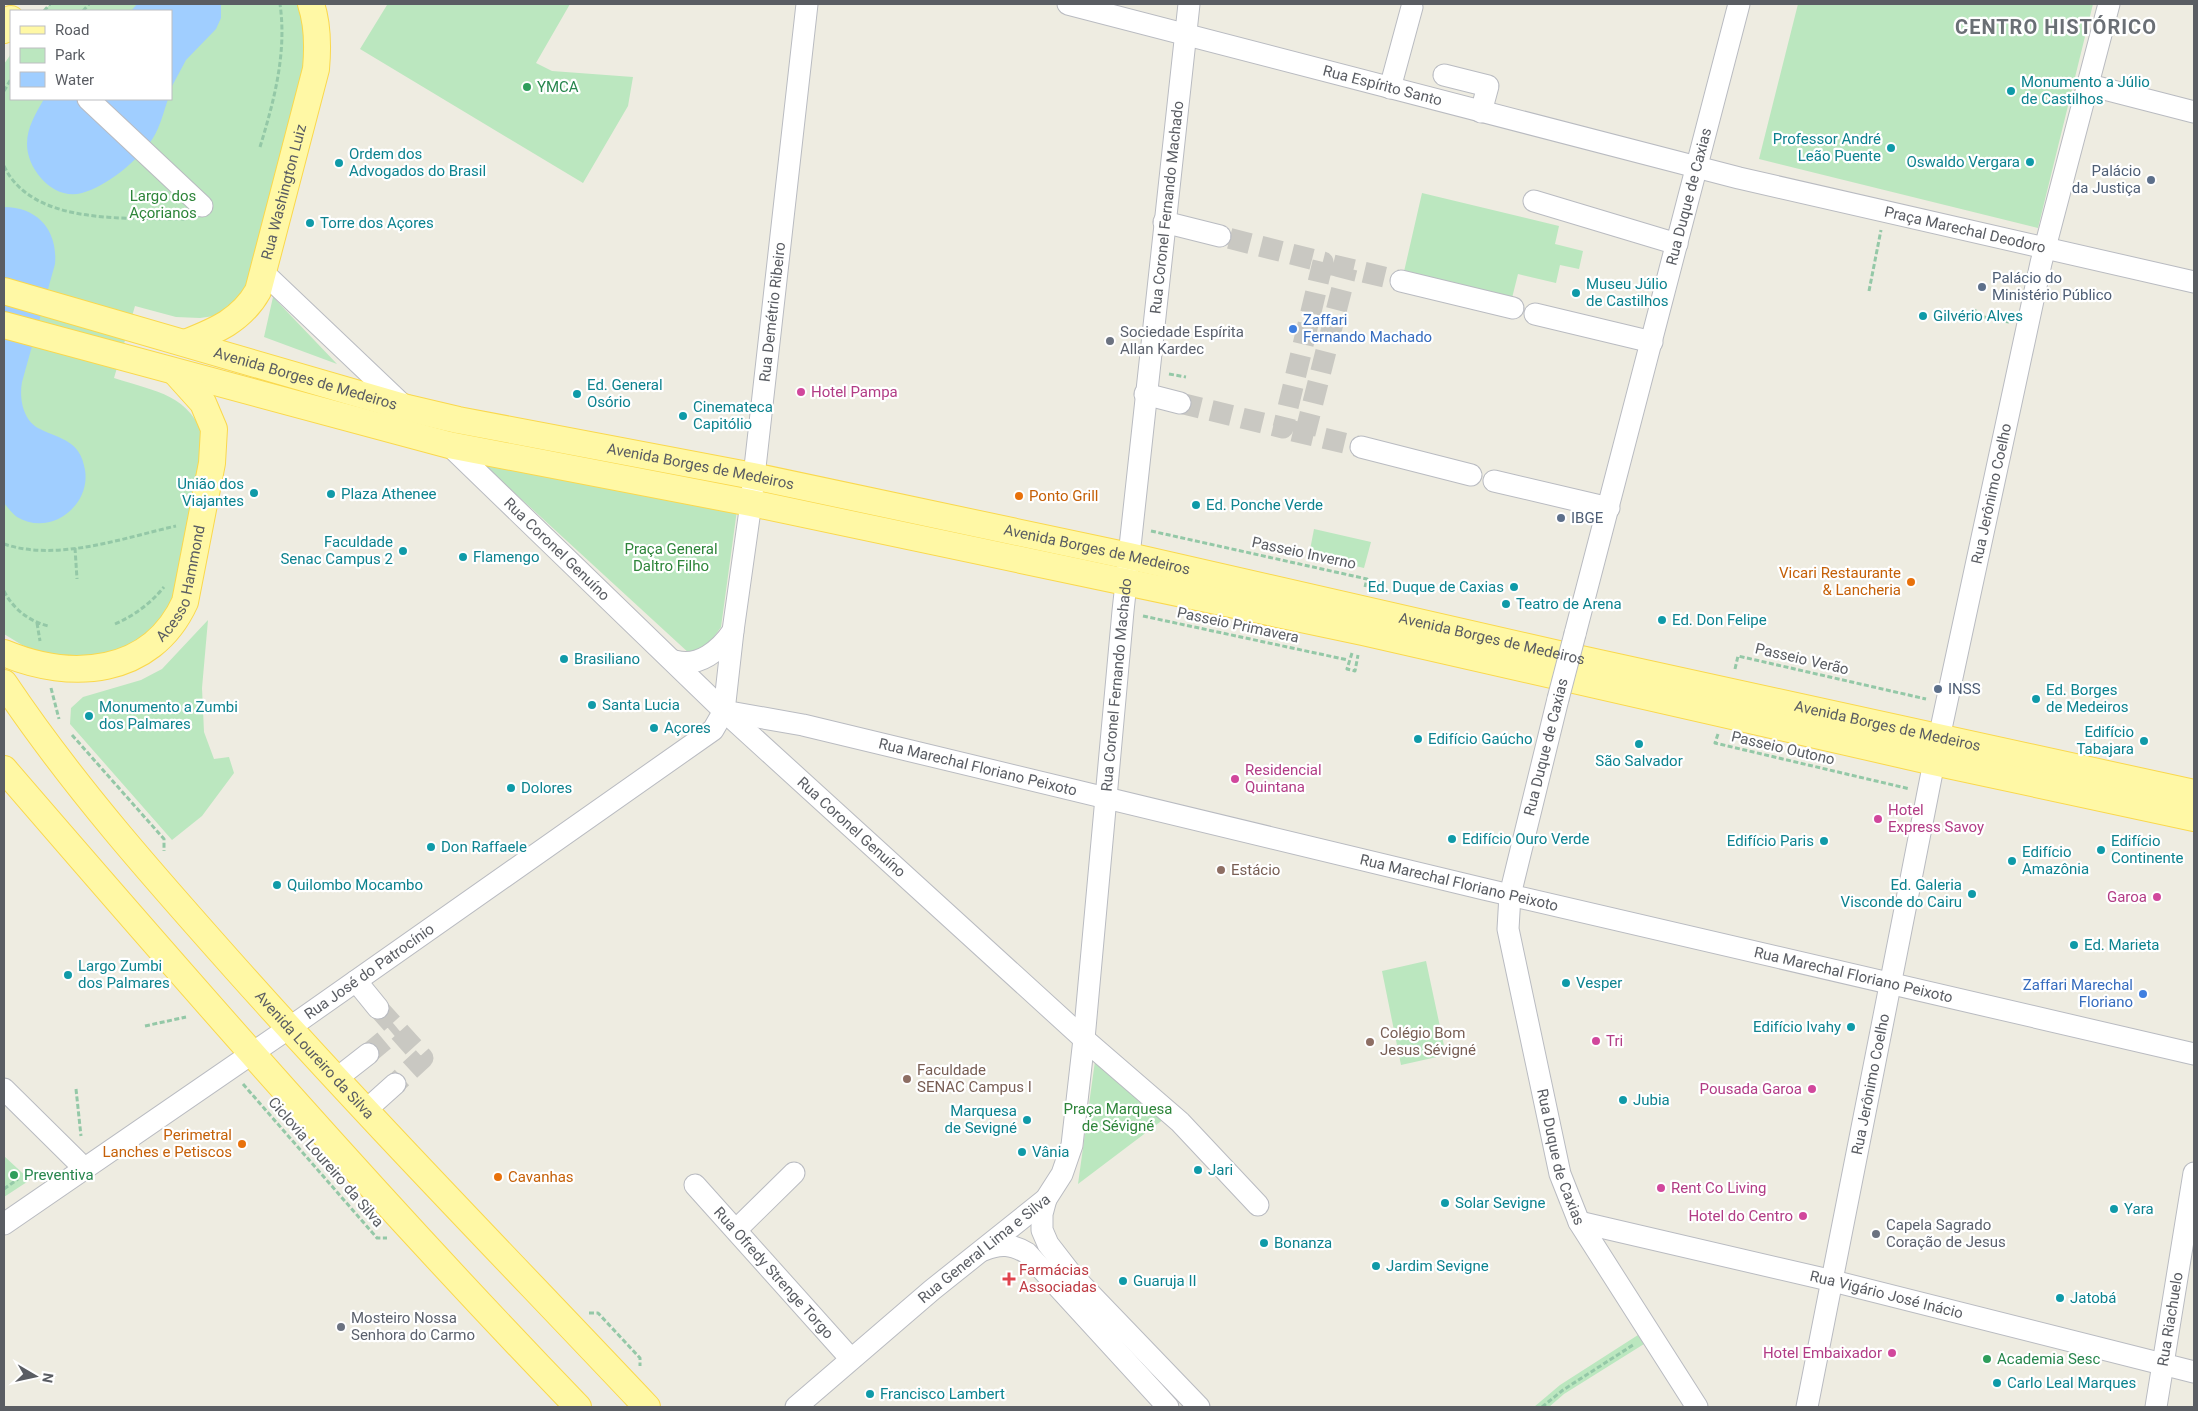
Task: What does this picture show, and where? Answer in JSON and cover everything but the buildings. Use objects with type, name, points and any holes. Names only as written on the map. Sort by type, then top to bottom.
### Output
[{"type":"main road","name":"Rua Washington Luiz","points":[[185,343],[219,330],[250,306],[264,274],[316,69],[318,46],[315,8]]},
{"type":"main road","name":"Avenida Borges de Medeiros","points":[[4,291],[407,408],[458,420],[753,476],[1129,556],[1936,750],[2194,818]]},
{"type":"main road","name":"Avenida Borges de Medeiros","points":[[4,325],[176,373],[449,445],[751,503],[1936,750],[2194,793]]},
{"type":"main road","name":"Acesso Hammond","points":[[4,653],[46,667],[97,669],[118,664],[154,644],[172,625],[185,602],[189,524],[212,463],[214,429],[203,402],[176,373]]},
{"type":"main road","name":"Avenida Loureiro da Silva","points":[[4,684],[38,733],[128,848],[336,1079],[647,1407]]},
{"type":"main road","points":[[4,769],[252,1053],[420,1240],[469,1294],[578,1407]]},
{"type":"street","name":"Rua Demétrio Ribeiro","points":[[724,711],[732,631],[751,503],[807,4]]},
{"type":"street","name":"Rua Espírito Santo","points":[[1068,4],[1696,167]]},
{"type":"street","name":"Rua Coronel Fernando Machado","points":[[1084,1040],[1123,611],[1145,394],[1189,4]]},
{"type":"street","name":"Rua Duque de Caxias","points":[[1697,1407],[1579,1222],[1560,1174],[1508,929],[1510,895],[1558,699],[1738,4]]},
{"type":"street","name":"Praça Marechal Deodoro","points":[[1696,167],[2046,249],[2109,4]]},
{"type":"street","points":[[1390,88],[1412,7]]},
{"type":"street","points":[[1444,74],[1488,86],[1481,112]]},
{"type":"street","points":[[2089,85],[2194,112]]},
{"type":"street","points":[[89,100],[196,212]]},
{"type":"street","points":[[1534,202],[1676,244]]},
{"type":"street","points":[[1164,222],[1220,236]]},
{"type":"street","points":[[2046,249],[2194,282]]},
{"type":"street","name":"Rua Jerônimo Coelho","points":[[1807,1407],[1936,750],[2046,249]]},
{"type":"street","points":[[264,274],[407,408]]},
{"type":"street","points":[[1402,281],[1513,308]]},
{"type":"street","points":[[1535,314],[1652,342]]},
{"type":"street","points":[[1145,394],[1180,403]]},
{"type":"street","name":"Rua Coronel Genuíno","points":[[449,445],[675,661],[724,711],[1084,1040],[1180,1122],[1258,1204]]},
{"type":"street","points":[[1361,447],[1471,475]]},
{"type":"street","points":[[1494,481],[1609,508]]},
{"type":"street","points":[[675,661],[686,663],[700,660],[720,646],[732,631]]},
{"type":"street","name":"Rua Marechal Floriano Peixoto","points":[[724,711],[803,725],[1510,895],[2194,1054]]},
{"type":"street","name":"Rua José do Patrocínio","points":[[4,1224],[289,1028],[714,730],[724,711]]},
{"type":"street","points":[[356,981],[378,1008]]},
{"type":"street","name":"Rua General Lima e Silva","points":[[796,1407],[851,1359],[1046,1199],[1062,1174],[1072,1145],[1084,1040]]},
{"type":"street","points":[[336,1079],[368,1054]]},
{"type":"street","points":[[366,1110],[395,1084]]},
{"type":"street","points":[[4,1089],[84,1168]]},
{"type":"street","points":[[736,1230],[794,1173]]},
{"type":"street","name":"Rua Riachuelo","points":[[2156,1407],[2194,1173]]},
{"type":"street","name":"Rua Ofredy Strenge Torgo","points":[[695,1185],[851,1359]]},
{"type":"street","points":[[1046,1199],[1042,1214],[1042,1230],[1048,1244],[1072,1275],[1199,1407]]},
{"type":"street","name":"Rua Vigário José Inácio","points":[[1579,1222],[1833,1281],[2194,1372]]},
{"type":"street","points":[[982,1251],[1005,1244],[1016,1247],[1026,1253],[1168,1407]]},
{"type":"path","points":[[260,148],[272,107],[281,58],[282,21],[280,4]]},
{"type":"path","points":[[4,166],[22,191],[40,202],[68,213],[196,212]]},
{"type":"path","points":[[1869,291],[1881,231]]},
{"type":"path","points":[[1975,309],[1974,314],[2016,324]]},
{"type":"path","points":[[176,535],[189,524]]},
{"type":"path","points":[[4,544],[40,552],[75,548],[189,524]]},
{"type":"path","name":"Passeio Inverno","points":[[1132,527],[1367,579],[1364,589],[1374,591]]},
{"type":"path","points":[[75,548],[77,579]]},
{"type":"path","points":[[115,624],[133,616],[151,603],[166,581]]},
{"type":"path","points":[[4,591],[18,610],[29,619],[48,626]]},
{"type":"path","name":"Passeio Primavera","points":[[1123,611],[1348,660],[1347,669],[1355,671],[1363,632]]},
{"type":"path","name":"Passeio Verão","points":[[1725,667],[1735,669],[1738,656],[1946,704]]},
{"type":"path","points":[[46,667],[60,721]]},
{"type":"path","points":[[66,729],[164,839],[163,887]]},
{"type":"path","name":"Passeio Outono","points":[[1709,731],[1718,733],[1715,743],[1928,793]]},
{"type":"path","points":[[145,1026],[186,1017]]},
{"type":"path","name":"Ciclovia Loureiro da Silva","points":[[230,1068],[377,1238],[420,1240]]},
{"type":"path","points":[[76,1089],[84,1168]]},
{"type":"path","points":[[5,1192],[18,1179]]},
{"type":"path","points":[[1542,1407],[1563,1390],[1650,1334]]},
{"type":"green space","name":"Largo dos Açorianos","points":[[50,4],[300,4],[309,63],[257,268],[235,302],[221,315],[200,318],[176,317],[135,306],[114,378],[158,392],[181,404],[199,426],[206,442],[179,584],[166,617],[131,645],[98,656],[49,656],[22,645],[4,634],[4,64],[10,55],[10,100],[172,100],[172,10],[45,10]]},
{"type":"green space","name":"YMCA","points":[[386,4],[570,4],[536,63],[552,71],[633,77],[628,106],[583,183],[360,49]]},
{"type":"green space","points":[[1798,4],[2093,4],[2038,228],[1759,159]]},
{"type":"green space","points":[[1422,193],[1559,226],[1555,244],[1583,251],[1579,269],[1560,265],[1556,283],[1518,274],[1511,302],[1403,276]]},
{"type":"green space","points":[[273,297],[337,364],[264,337]]},
{"type":"green space","name":"Praça General Daltro Filho","points":[[481,462],[737,510],[721,627],[704,651],[690,654]]},
{"type":"green space","points":[[1314,529],[1371,542],[1364,568],[1309,555]]},
{"type":"green space","points":[[208,620],[202,688],[204,732],[214,759],[229,757],[234,773],[202,816],[172,840],[70,724],[71,708],[83,697],[141,680],[162,669]]},
{"type":"green space","points":[[1426,961],[1446,1055],[1401,1065],[1382,971]]},
{"type":"green space","name":"Praça Marquesa de Sévigné","points":[[1095,1061],[1164,1119],[1078,1184]]},
{"type":"green space","name":"Preventiva","points":[[4,1156],[30,1180],[4,1197]]},
{"type":"green space","points":[[1638,1335],[1644,1344],[1564,1394],[1549,1407],[1534,1407],[1560,1385]]},
{"type":"water","points":[[137,4],[221,4],[221,18],[216,29],[186,60],[172,86],[172,10],[132,10]]},
{"type":"water","points":[[43,100],[168,100],[155,134],[140,155],[112,178],[82,193],[72,194],[52,188],[37,173],[28,154],[27,144],[32,120]]},
{"type":"water","points":[[4,207],[27,211],[36,216],[49,231],[55,252],[55,264],[22,382],[23,409],[34,425],[69,442],[79,452],[85,470],[85,483],[82,495],[75,506],[55,520],[42,523],[30,522],[17,517],[4,503]]},
{"type":"tunnel","points":[[1180,403],[1283,428],[1323,262],[1220,236]]},
{"type":"tunnel","points":[[1333,265],[1401,281]]},
{"type":"tunnel","points":[[1305,434],[1347,268]]},
{"type":"tunnel","points":[[1293,431],[1361,447]]},
{"type":"tunnel","points":[[378,1008],[423,1058],[395,1084]]},
{"type":"tunnel","points":[[368,1054],[398,1029]]},
{"type":"place","name":"YMCA","points":[[527,87]]},
{"type":"place","name":"Monumento a Júlio de Castilhos","points":[[2011,91]]},
{"type":"place","name":"Professor André Leão Puente","points":[[1891,148]]},
{"type":"place","name":"Oswaldo Vergara","points":[[2030,162]]},
{"type":"place","name":"Ordem dos Advogados do Brasil","points":[[339,163]]},
{"type":"place","name":"Palácio da Justiça","points":[[2151,180]]},
{"type":"place","name":"Torre dos Açores","points":[[310,223]]},
{"type":"place","name":"Palácio do Ministério Público","points":[[1982,287]]},
{"type":"place","name":"Museu Júlio de Castilhos","points":[[1576,293]]},
{"type":"place","name":"Gilvério Alves","points":[[1923,316]]},
{"type":"place","name":"Zaffari Fernando Machado","points":[[1293,329]]},
{"type":"place","name":"Sociedade Espírita Allan Kardec","points":[[1110,341]]},
{"type":"place","name":"Hotel Pampa","points":[[801,392]]},
{"type":"place","name":"Ed. General Osório","points":[[577,394]]},
{"type":"place","name":"Cinemateca Capitólio","points":[[683,416]]},
{"type":"place","name":"União dos Viajantes","points":[[254,493]]},
{"type":"place","name":"Plaza Athenee","points":[[331,494]]},
{"type":"place","name":"Ponto Grill","points":[[1019,496]]},
{"type":"place","name":"Ed. Ponche Verde","points":[[1196,505]]},
{"type":"place","name":"IBGE","points":[[1561,518]]},
{"type":"place","name":"Faculdade Senac Campus 2","points":[[403,551]]},
{"type":"place","name":"Flamengo","points":[[463,557]]},
{"type":"place","name":"Vicari Restaurante & Lancheria","points":[[1911,582]]},
{"type":"place","name":"Ed. Duque de Caxias","points":[[1514,587]]},
{"type":"place","name":"Teatro de Arena","points":[[1506,604]]},
{"type":"place","name":"Ed. Don Felipe","points":[[1662,620]]},
{"type":"place","name":"Brasiliano","points":[[564,659]]},
{"type":"place","name":"INSS","points":[[1938,689]]},
{"type":"place","name":"Ed. Borges de Medeiros","points":[[2036,699]]},
{"type":"place","name":"Santa Lucia","points":[[592,705]]},
{"type":"place","name":"Monumento a Zumbi dos Palmares","points":[[89,716]]},
{"type":"place","name":"Açores","points":[[654,728]]},
{"type":"place","name":"Edifício Gaúcho","points":[[1418,739]]},
{"type":"place","name":"Edifício Tabajara","points":[[2144,741]]},
{"type":"place","name":"São Salvador","points":[[1639,744]]},
{"type":"place","name":"Residencial Quintana","points":[[1235,779]]},
{"type":"place","name":"Dolores","points":[[511,788]]},
{"type":"place","name":"Hotel Express Savoy","points":[[1878,819]]},
{"type":"place","name":"Edifício Ouro Verde","points":[[1452,839]]},
{"type":"place","name":"Edifício Paris","points":[[1824,841]]},
{"type":"place","name":"Don Raffaele","points":[[431,847]]},
{"type":"place","name":"Edifício Continente","points":[[2101,850]]},
{"type":"place","name":"Edifício Amazônia","points":[[2012,861]]},
{"type":"place","name":"Estácio","points":[[1221,870]]},
{"type":"place","name":"Quilombo Mocambo","points":[[277,885]]},
{"type":"place","name":"Ed. Galeria Visconde do Cairu","points":[[1972,894]]},
{"type":"place","name":"Garoa","points":[[2157,897]]},
{"type":"place","name":"Ed. Marieta","points":[[2074,945]]},
{"type":"place","name":"Largo Zumbi dos Palmares","points":[[68,975]]},
{"type":"place","name":"Vesper","points":[[1566,983]]},
{"type":"place","name":"Zaffari Marechal Floriano","points":[[2143,994]]},
{"type":"place","name":"Edifício Ivahy","points":[[1851,1027]]},
{"type":"place","name":"Tri","points":[[1596,1041]]},
{"type":"place","name":"Colégio Bom Jesus Sévigné","points":[[1370,1042]]},
{"type":"place","name":"Faculdade SENAC Campus I","points":[[907,1079]]},
{"type":"place","name":"Pousada Garoa","points":[[1812,1089]]},
{"type":"place","name":"Jubia","points":[[1623,1100]]},
{"type":"place","name":"Marquesa de Sevigné","points":[[1027,1120]]},
{"type":"place","name":"Perimetral Lanches e Petiscos","points":[[242,1144]]},
{"type":"place","name":"Vânia","points":[[1022,1152]]},
{"type":"place","name":"Jari","points":[[1198,1170]]},
{"type":"place","name":"Preventiva","points":[[14,1175]]},
{"type":"place","name":"Cavanhas","points":[[498,1177]]},
{"type":"place","name":"Rent Co Living","points":[[1661,1188]]},
{"type":"place","name":"Solar Sevigne","points":[[1445,1203]]},
{"type":"place","name":"Yara","points":[[2114,1209]]},
{"type":"place","name":"Hotel do Centro","points":[[1803,1216]]},
{"type":"place","name":"Capela Sagrado Coração de Jesus","points":[[1876,1234]]},
{"type":"place","name":"Bonanza","points":[[1264,1243]]},
{"type":"place","name":"Jardim Sevigne","points":[[1376,1266]]},
{"type":"place","name":"Farmácias Associadas","points":[[1009,1279]]},
{"type":"place","name":"Guaruja II","points":[[1123,1281]]},
{"type":"place","name":"Jatobá","points":[[2060,1298]]},
{"type":"place","name":"Mosteiro Nossa Senhora do Carmo","points":[[341,1327]]},
{"type":"place","name":"Hotel Embaixador","points":[[1892,1353]]},
{"type":"place","name":"Academia Sesc","points":[[1987,1359]]},
{"type":"place","name":"Carlo Leal Marques","points":[[1997,1383]]},
{"type":"place","name":"Francisco Lambert","points":[[870,1394]]},
{"type":"district","name":"CENTRO HISTÓRICO","points":[[2056,27]]}]
